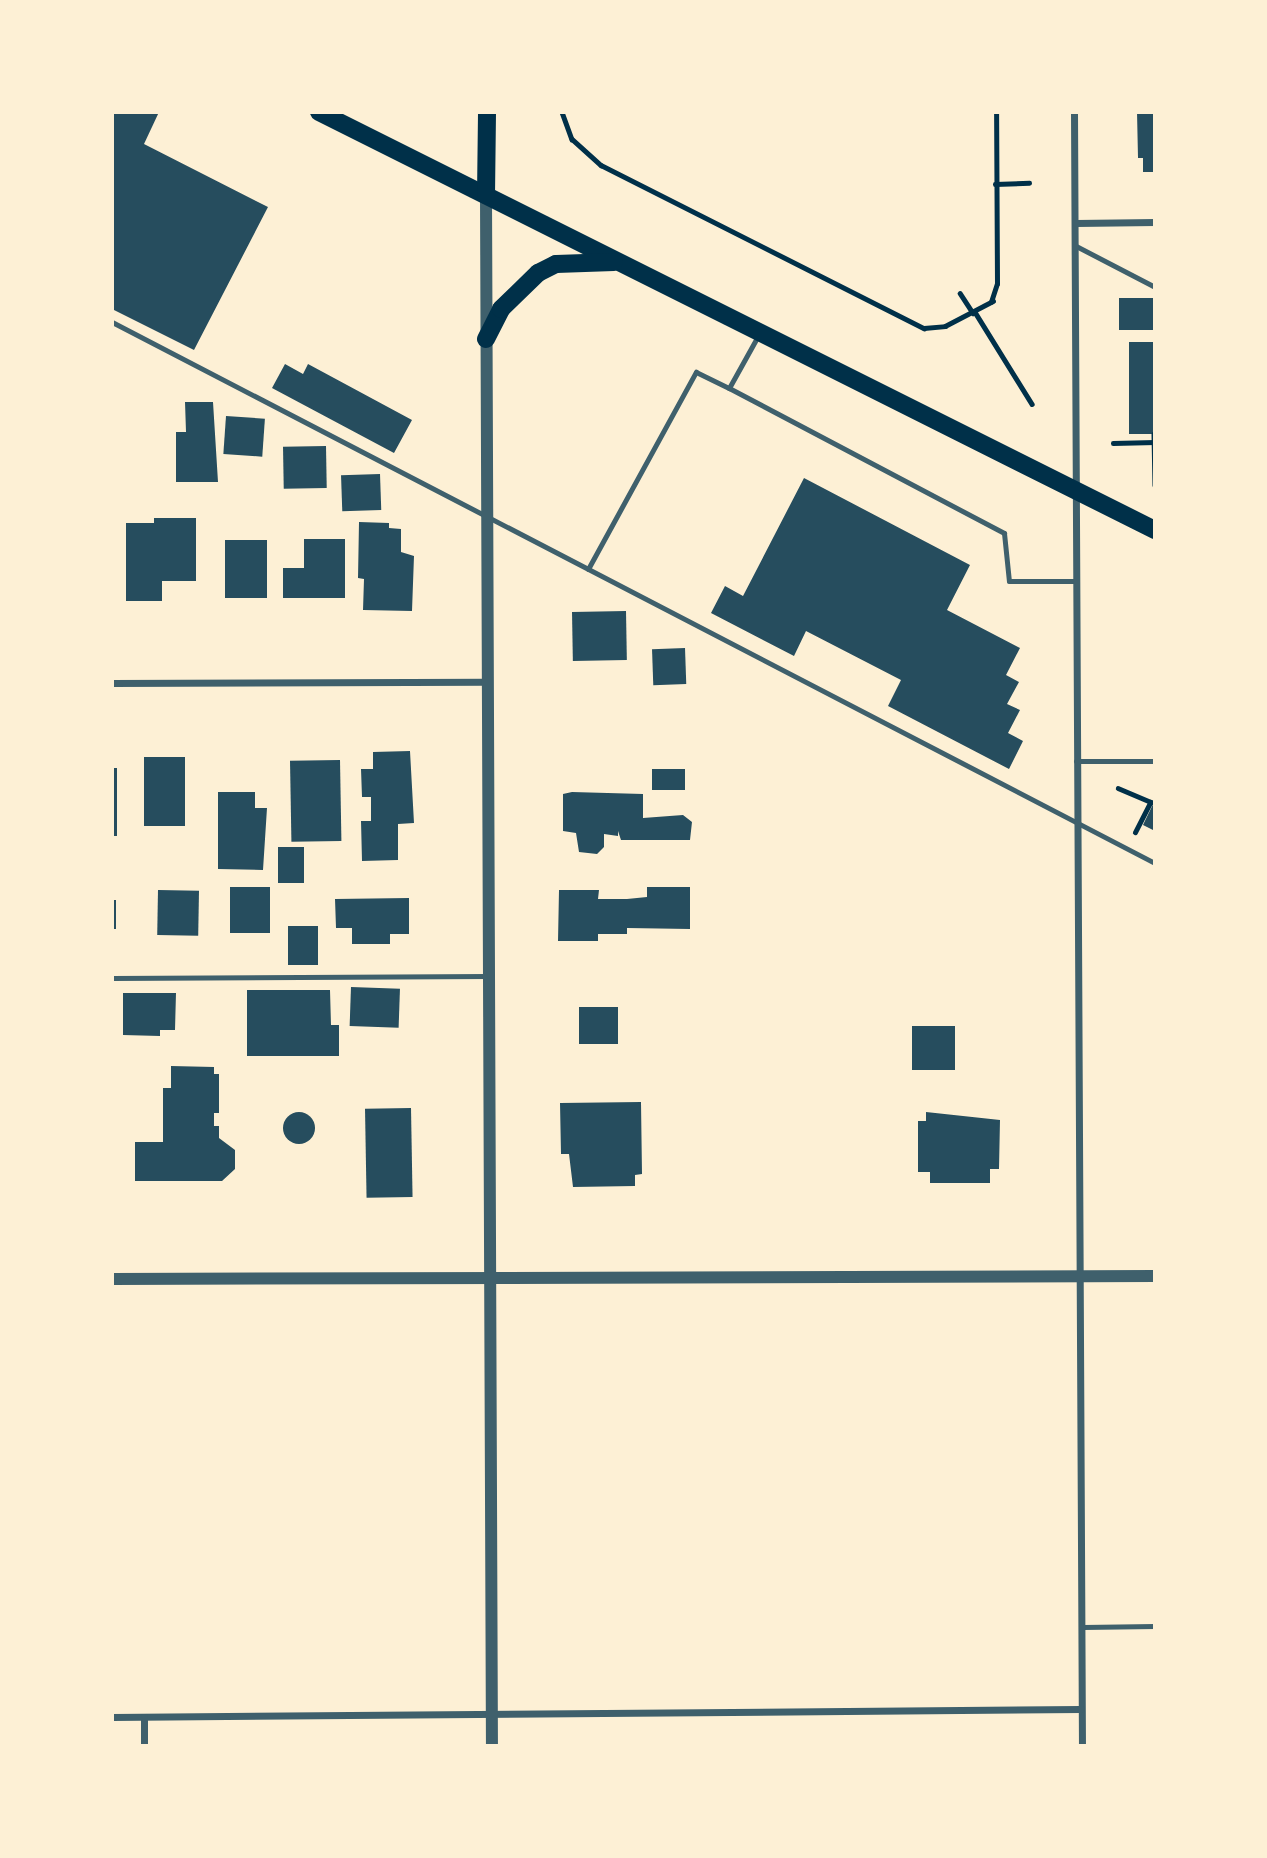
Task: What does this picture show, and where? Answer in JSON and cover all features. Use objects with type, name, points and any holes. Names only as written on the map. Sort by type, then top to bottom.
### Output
[{"type":"main road","points":[[319,112],[1155,530]]},
{"type":"main road","points":[[486,195],[487,112]]},
{"type":"main road","points":[[486,339],[501,309],[537,273],[556,264],[592,260],[624,263]]},
{"type":"street","points":[[1074,112],[1076,821],[1082,1277],[1082,1746]]},
{"type":"street","points":[[486,195],[492,1746]]},
{"type":"street","points":[[1076,223],[1155,222]]},
{"type":"street","points":[[112,683],[487,682]]},
{"type":"street","points":[[112,1279],[1155,1276]]},
{"type":"street","points":[[112,1717],[492,1716],[1082,1709]]},
{"type":"street","points":[[144,1717],[144,1746]]},
{"type":"lane","points":[[1076,246],[1155,287]]},
{"type":"lane","points":[[112,321],[1155,863]]},
{"type":"lane","points":[[729,388],[761,331]]},
{"type":"lane","points":[[588,569],[696,372],[1004,533],[1009,581],[1076,581]]},
{"type":"lane","points":[[1076,761],[1155,761]]},
{"type":"lane","points":[[112,978],[489,976]]},
{"type":"lane","points":[[1083,1627],[1155,1626]]},
{"type":"path","points":[[562,112],[572,139],[601,165],[925,328],[945,326],[993,300],[997,284],[996,112]]},
{"type":"path","points":[[995,184],[1029,183]]},
{"type":"path","points":[[960,293],[1032,404]]},
{"type":"path","points":[[1154,434],[1155,485]]},
{"type":"path","points":[[1113,443],[1155,442]]},
{"type":"path","points":[[1118,788],[1151,802],[1128,849]]},
{"type":"building","points":[[112,112],[159,112],[144,144],[268,207],[194,350],[112,309]]},
{"type":"building","points":[[1137,112],[1155,112],[1155,172],[1143,172],[1143,158],[1138,158]]},
{"type":"building","points":[[1119,298],[1155,298],[1155,330],[1119,330]]},
{"type":"building","points":[[1129,342],[1155,342],[1155,434],[1129,434]]},
{"type":"building","points":[[285,364],[303,374],[308,364],[412,420],[394,453],[272,388]]},
{"type":"building","points":[[185,402],[213,402],[218,482],[176,482],[176,432],[186,432]]},
{"type":"building","points":[[226,416],[265,419],[262,457],[223,454]]},
{"type":"building","points":[[326,446],[327,488],[284,489],[283,447]]},
{"type":"building","points":[[380,474],[381,510],[342,511],[341,475]]},
{"type":"building","points":[[804,478],[970,565],[947,610],[1020,648],[1006,675],[1019,682],[1007,704],[1020,710],[1008,733],[1023,741],[1009,769],[888,706],[901,680],[806,631],[794,656],[711,613],[725,586],[743,596]]},
{"type":"building","points":[[154,518],[196,518],[196,581],[162,581],[162,601],[126,601],[126,523],[154,523]]},
{"type":"building","points":[[359,522],[389,523],[389,528],[401,529],[401,552],[414,556],[412,611],[363,610],[364,579],[358,578]]},
{"type":"building","points":[[304,539],[345,539],[345,598],[283,598],[283,568],[304,568]]},
{"type":"building","points":[[225,540],[267,540],[267,598],[225,598]]},
{"type":"building","points":[[626,611],[627,660],[573,661],[572,612]]},
{"type":"building","points":[[685,648],[686,684],[653,685],[652,649]]},
{"type":"building","points":[[410,751],[414,823],[398,824],[398,860],[362,861],[361,821],[371,821],[371,797],[362,797],[361,769],[373,769],[373,752]]},
{"type":"building","points":[[144,757],[185,757],[185,826],[144,826]]},
{"type":"building","points":[[340,760],[341,841],[291,842],[290,761]]},
{"type":"building","points":[[112,768],[117,768],[117,836],[112,836]]},
{"type":"building","points":[[652,769],[685,769],[685,790],[652,790]]},
{"type":"building","points":[[218,792],[255,792],[255,808],[267,808],[263,870],[218,869]]},
{"type":"building","points":[[563,794],[643,794],[643,818],[683,815],[692,822],[690,840],[621,840],[618,831],[618,836],[604,834],[604,847],[597,854],[579,852],[576,833],[563,831]]},
{"type":"building","points":[[1155,800],[1155,831],[1143,825]]},
{"type":"building","points":[[278,847],[304,847],[304,883],[278,883]]},
{"type":"building","points":[[230,887],[270,887],[270,933],[230,933]]},
{"type":"building","points":[[647,887],[690,887],[690,929],[627,928],[627,934],[598,934],[598,941],[558,941],[559,890],[599,890],[598,899],[627,899],[647,897]]},
{"type":"building","points":[[158,890],[199,891],[198,936],[157,935]]},
{"type":"building","points":[[409,898],[409,934],[390,934],[390,944],[352,944],[352,928],[336,928],[335,899]]},
{"type":"building","points":[[112,900],[116,900],[116,929],[112,929]]},
{"type":"building","points":[[288,926],[318,926],[318,965],[288,965]]},
{"type":"building","points":[[351,987],[400,989],[399,1028],[350,1026]]},
{"type":"building","points":[[247,990],[330,990],[331,1025],[339,1025],[339,1056],[247,1056]]},
{"type":"building","points":[[123,993],[176,993],[175,1030],[160,1030],[160,1036],[123,1035]]},
{"type":"building","points":[[579,1007],[618,1007],[618,1044],[579,1044]]},
{"type":"building","points":[[912,1026],[955,1026],[955,1070],[912,1070]]},
{"type":"building","points":[[171,1066],[214,1067],[214,1074],[219,1074],[219,1113],[214,1113],[214,1126],[219,1126],[219,1138],[235,1150],[235,1169],[222,1181],[135,1181],[135,1142],[163,1142],[163,1088],[171,1088]]},
{"type":"building","points":[[641,1102],[642,1174],[635,1175],[635,1186],[573,1187],[569,1154],[561,1154],[560,1103]]},
{"type":"building","points":[[411,1108],[413,1197],[367,1198],[365,1109]]},
{"type":"building","points":[[299,1112],[310,1117],[315,1128],[310,1139],[299,1144],[288,1139],[283,1128],[288,1117]]},
{"type":"building","points":[[926,1112],[1000,1120],[999,1169],[990,1169],[990,1183],[930,1183],[930,1172],[918,1172],[918,1121],[926,1121]]}]
